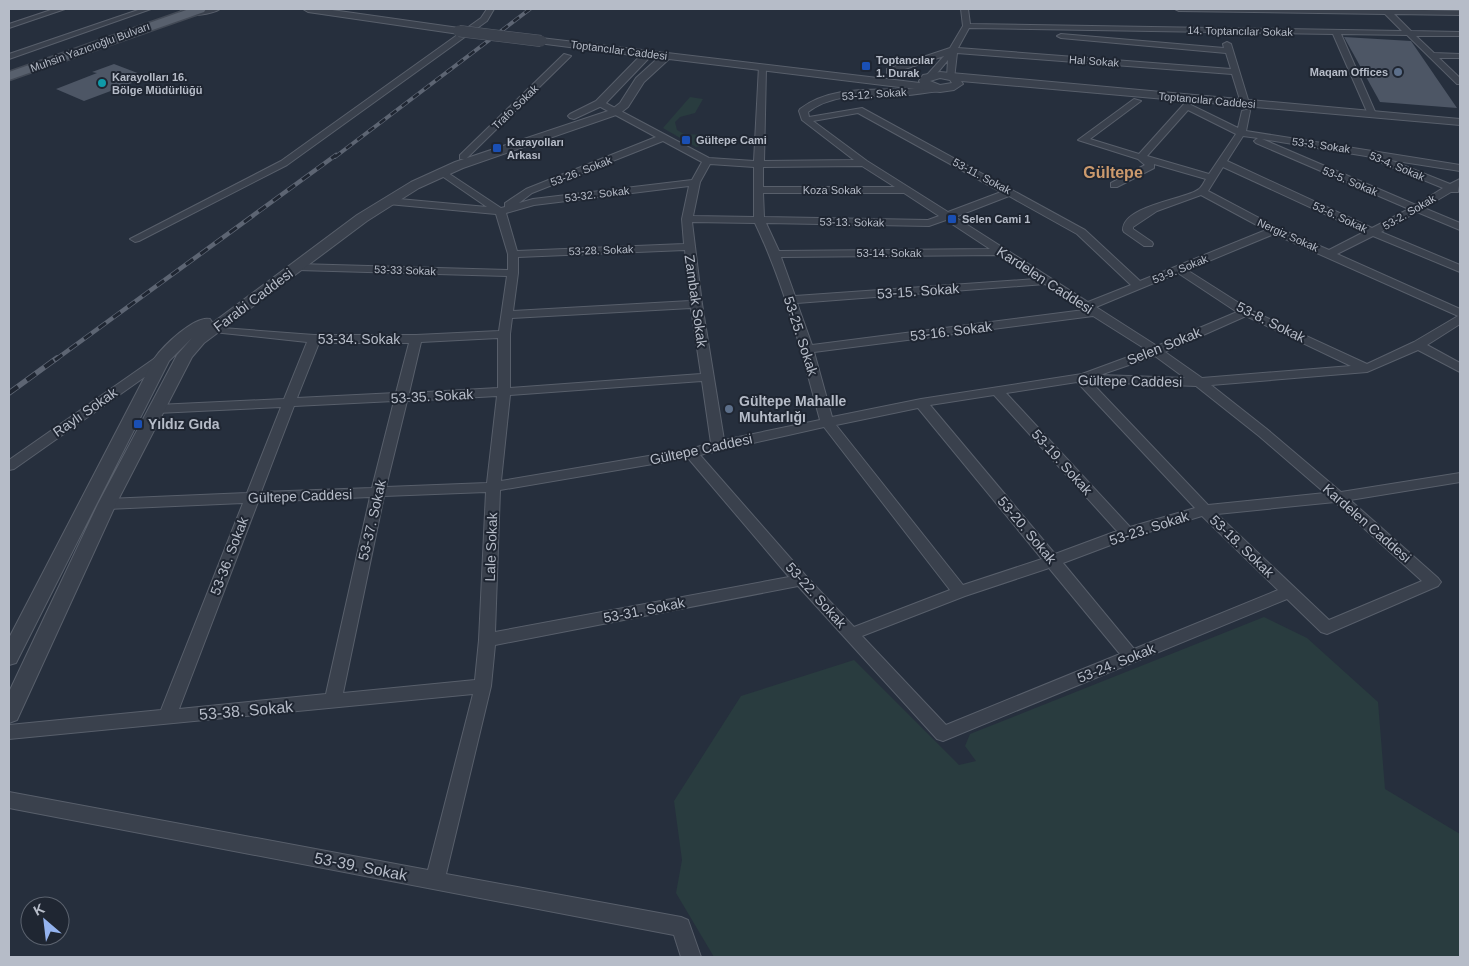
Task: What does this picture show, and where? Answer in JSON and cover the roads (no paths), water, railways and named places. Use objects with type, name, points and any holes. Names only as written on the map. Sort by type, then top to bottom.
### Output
[{"type":"main road","name":"Muhsin Yazıcıoğlu Bulvarı","points":[[9,68],[181,11],[200,9]]},
{"type":"main road","name":"Muhsin Yazıcıoğlu Bulvarı","points":[[9,76],[181,11]]},
{"type":"street","points":[[9,26],[61,9]]},
{"type":"street","points":[[114,9],[133,14]]},
{"type":"street","points":[[9,57],[147,9]]},
{"type":"street","points":[[181,11],[215,9]]},
{"type":"street","name":"Toptancılar Caddesi","points":[[308,9],[459,31],[890,71],[933,82]]},
{"type":"street","name":"Toptancılar Caddesi","points":[[335,9],[468,25],[543,39],[647,54],[868,81],[933,82]]},
{"type":"street","points":[[135,239],[284,162],[484,19],[490,9]]},
{"type":"street","points":[[933,82],[968,26],[964,9]]},
{"type":"street","points":[[1179,9],[1386,10],[1460,13]]},
{"type":"street","points":[[1386,10],[1460,81]]},
{"type":"street","name":"14. Toptancılar Sokak","points":[[968,26],[1460,34]]},
{"type":"street","name":"14. Toptancılar Sokak","points":[[1020,28],[1033,34],[1229,51]]},
{"type":"street","points":[[1148,244],[1128,230],[1128,226],[1132,221],[1161,206],[1202,192],[1240,133],[1246,107],[1223,31]]},
{"type":"street","points":[[1336,32],[1372,114]]},
{"type":"street","points":[[890,71],[953,50]]},
{"type":"street","points":[[953,50],[953,80]]},
{"type":"street","name":"Hal Sokak","points":[[953,50],[1236,72]]},
{"type":"street","name":"Farabi Caddesi","points":[[9,657],[162,358],[179,341],[376,196],[402,181],[543,129],[600,103],[647,54]]},
{"type":"street","points":[[1434,55],[1460,56]]},
{"type":"street","name":"Trafo Sokak","points":[[463,157],[567,56]]},
{"type":"street","name":"Farabi Caddesi","points":[[9,714],[107,504],[185,355],[199,340],[362,218],[388,201],[442,172],[616,111],[624,105],[640,80],[666,56]]},
{"type":"street","name":"53-25. Sokak","points":[[762,68],[758,164],[759,220],[775,254],[807,349],[827,422],[960,592]]},
{"type":"street","points":[[868,81],[887,77],[885,72],[875,70]]},
{"type":"street","points":[[933,82],[953,80]]},
{"type":"street","points":[[933,82],[953,80]]},
{"type":"street","name":"Toptancılar Caddesi","points":[[953,80],[1187,106],[1246,107],[1372,114],[1460,122]]},
{"type":"street","name":"Toptancılar Caddesi","points":[[953,80],[1246,107],[1460,131]]},
{"type":"street","name":"53-12. Sokak","points":[[806,120],[803,111],[808,106],[843,95],[911,92],[933,82]]},
{"type":"street","points":[[1137,101],[1083,140],[1212,178]]},
{"type":"street","points":[[600,103],[707,161],[758,164],[864,164]]},
{"type":"street","points":[[1141,157],[1187,106]]},
{"type":"street","name":"53-3. Sokak","points":[[1187,106],[1240,133],[1460,168]]},
{"type":"street","name":"53-11. Sokak","points":[[806,120],[859,110],[1081,232],[1139,286]]},
{"type":"street","points":[[806,120],[864,164]]},
{"type":"street","name":"53-5. Sokak","points":[[1240,133],[1460,227]]},
{"type":"street","name":"53-26. Sokak","points":[[500,211],[529,191],[665,137]]},
{"type":"street","name":"53-4. Sokak","points":[[1361,151],[1460,192]]},
{"type":"street","points":[[1114,185],[1151,166],[1141,157]]},
{"type":"street","name":"Zambak Sokak","points":[[707,161],[695,182],[687,219],[688,247],[718,445]]},
{"type":"street","name":"53-6. Sokak","points":[[1221,162],[1373,232],[1460,269]]},
{"type":"street","name":"Kardelen Caddesi","points":[[864,164],[1156,351],[1201,382],[1337,497],[1433,582]]},
{"type":"street","points":[[442,172],[500,211]]},
{"type":"street","name":"53-32. Sokak","points":[[388,201],[500,211],[533,202],[695,182]]},
{"type":"street","name":"53-2. Sokak","points":[[1330,254],[1416,209],[1460,182]]},
{"type":"street","name":"Koza Sokak","points":[[758,190],[905,190]]},
{"type":"street","name":"53-13. Sokak","points":[[687,219],[929,223],[1011,192]]},
{"type":"street","name":"Nergiz Sokak","points":[[1202,192],[1274,230],[1460,313]]},
{"type":"street","name":"Lale Sokak","points":[[435,880],[483,686],[488,640],[493,487],[504,392],[504,334],[514,254],[500,211]]},
{"type":"street","name":"53-9. Sokak","points":[[1091,310],[1139,286],[1274,230]]},
{"type":"street","name":"53-28. Sokak","points":[[514,254],[688,247]]},
{"type":"street","name":"53-14. Sokak","points":[[775,254],[1002,252]]},
{"type":"street","name":"53-33 Sokak","points":[[298,266],[513,273]]},
{"type":"street","name":"53-8. Sokak","points":[[1179,269],[1246,312],[1366,368]]},
{"type":"street","name":"53-15. Sokak","points":[[790,300],[1047,281]]},
{"type":"street","points":[[507,315],[696,304]]},
{"type":"street","name":"53-16. Sokak","points":[[807,349],[1091,310]]},
{"type":"street","name":"Selen Sokak","points":[[1080,378],[1156,351],[1246,312]]},
{"type":"street","name":"Gültepe Caddesi","points":[[107,504],[493,487],[692,453],[718,445],[921,403],[1080,378],[1201,382],[1366,368],[1418,345],[1460,319]]},
{"type":"street","name":"53-34. Sokak","points":[[214,329],[314,339],[416,339],[504,334]]},
{"type":"street","name":"53-36. Sokak","points":[[166,717],[314,339]]},
{"type":"street","name":"53-37. Sokak","points":[[333,702],[378,492],[416,339]]},
{"type":"street","points":[[1418,345],[1460,368]]},
{"type":"street","name":"Raylı Sokak","points":[[9,466],[162,358]]},
{"type":"street","name":"53-35. Sokak","points":[[157,409],[504,392],[707,377]]},
{"type":"street","name":"53-18. Sokak","points":[[1080,378],[1205,510],[1327,628],[1433,582]]},
{"type":"street","name":"53-19. Sokak","points":[[998,391],[1127,533]]},
{"type":"street","name":"53-20. Sokak","points":[[921,403],[1132,657]]},
{"type":"street","name":"53-22. Sokak","points":[[692,453],[801,580],[942,734]]},
{"type":"street","name":"53-23. Sokak","points":[[851,634],[960,592],[1053,561],[1127,533],[1205,510],[1337,497],[1460,477]]},
{"type":"street","name":"53-31. Sokak","points":[[488,640],[801,580]]},
{"type":"street","name":"53-24. Sokak","points":[[942,734],[1289,592]]},
{"type":"street","name":"53-38. Sokak","points":[[9,732],[483,686]]},
{"type":"street","name":"53-39. Sokak","points":[[9,800],[681,927],[690,957]]},
{"type":"railway","points":[[335,157],[530,9]]},
{"type":"railway","points":[[55,360],[336,155]]},
{"type":"railway","points":[[9,393],[57,358]]},
{"type":"place","name":"Toptancılar 1. Durak","points":[[866,66]]},
{"type":"place","name":"Maqam Offices","points":[[1398,72]]},
{"type":"place","name":"Karayolları 16. Bölge Müdürlüğü","points":[[102,83]]},
{"type":"place","name":"Gültepe Cami","points":[[686,140]]},
{"type":"place","name":"Karayolları Arkası","points":[[497,148]]},
{"type":"place","name":"Selen Cami 1","points":[[952,219]]},
{"type":"place","name":"Gültepe Mahalle Muhtarlığı","points":[[729,409]]},
{"type":"place","name":"Yıldız Gıda","points":[[138,424]]},
{"type":"district","name":"Gültepe","points":[[1113,172]]}]
